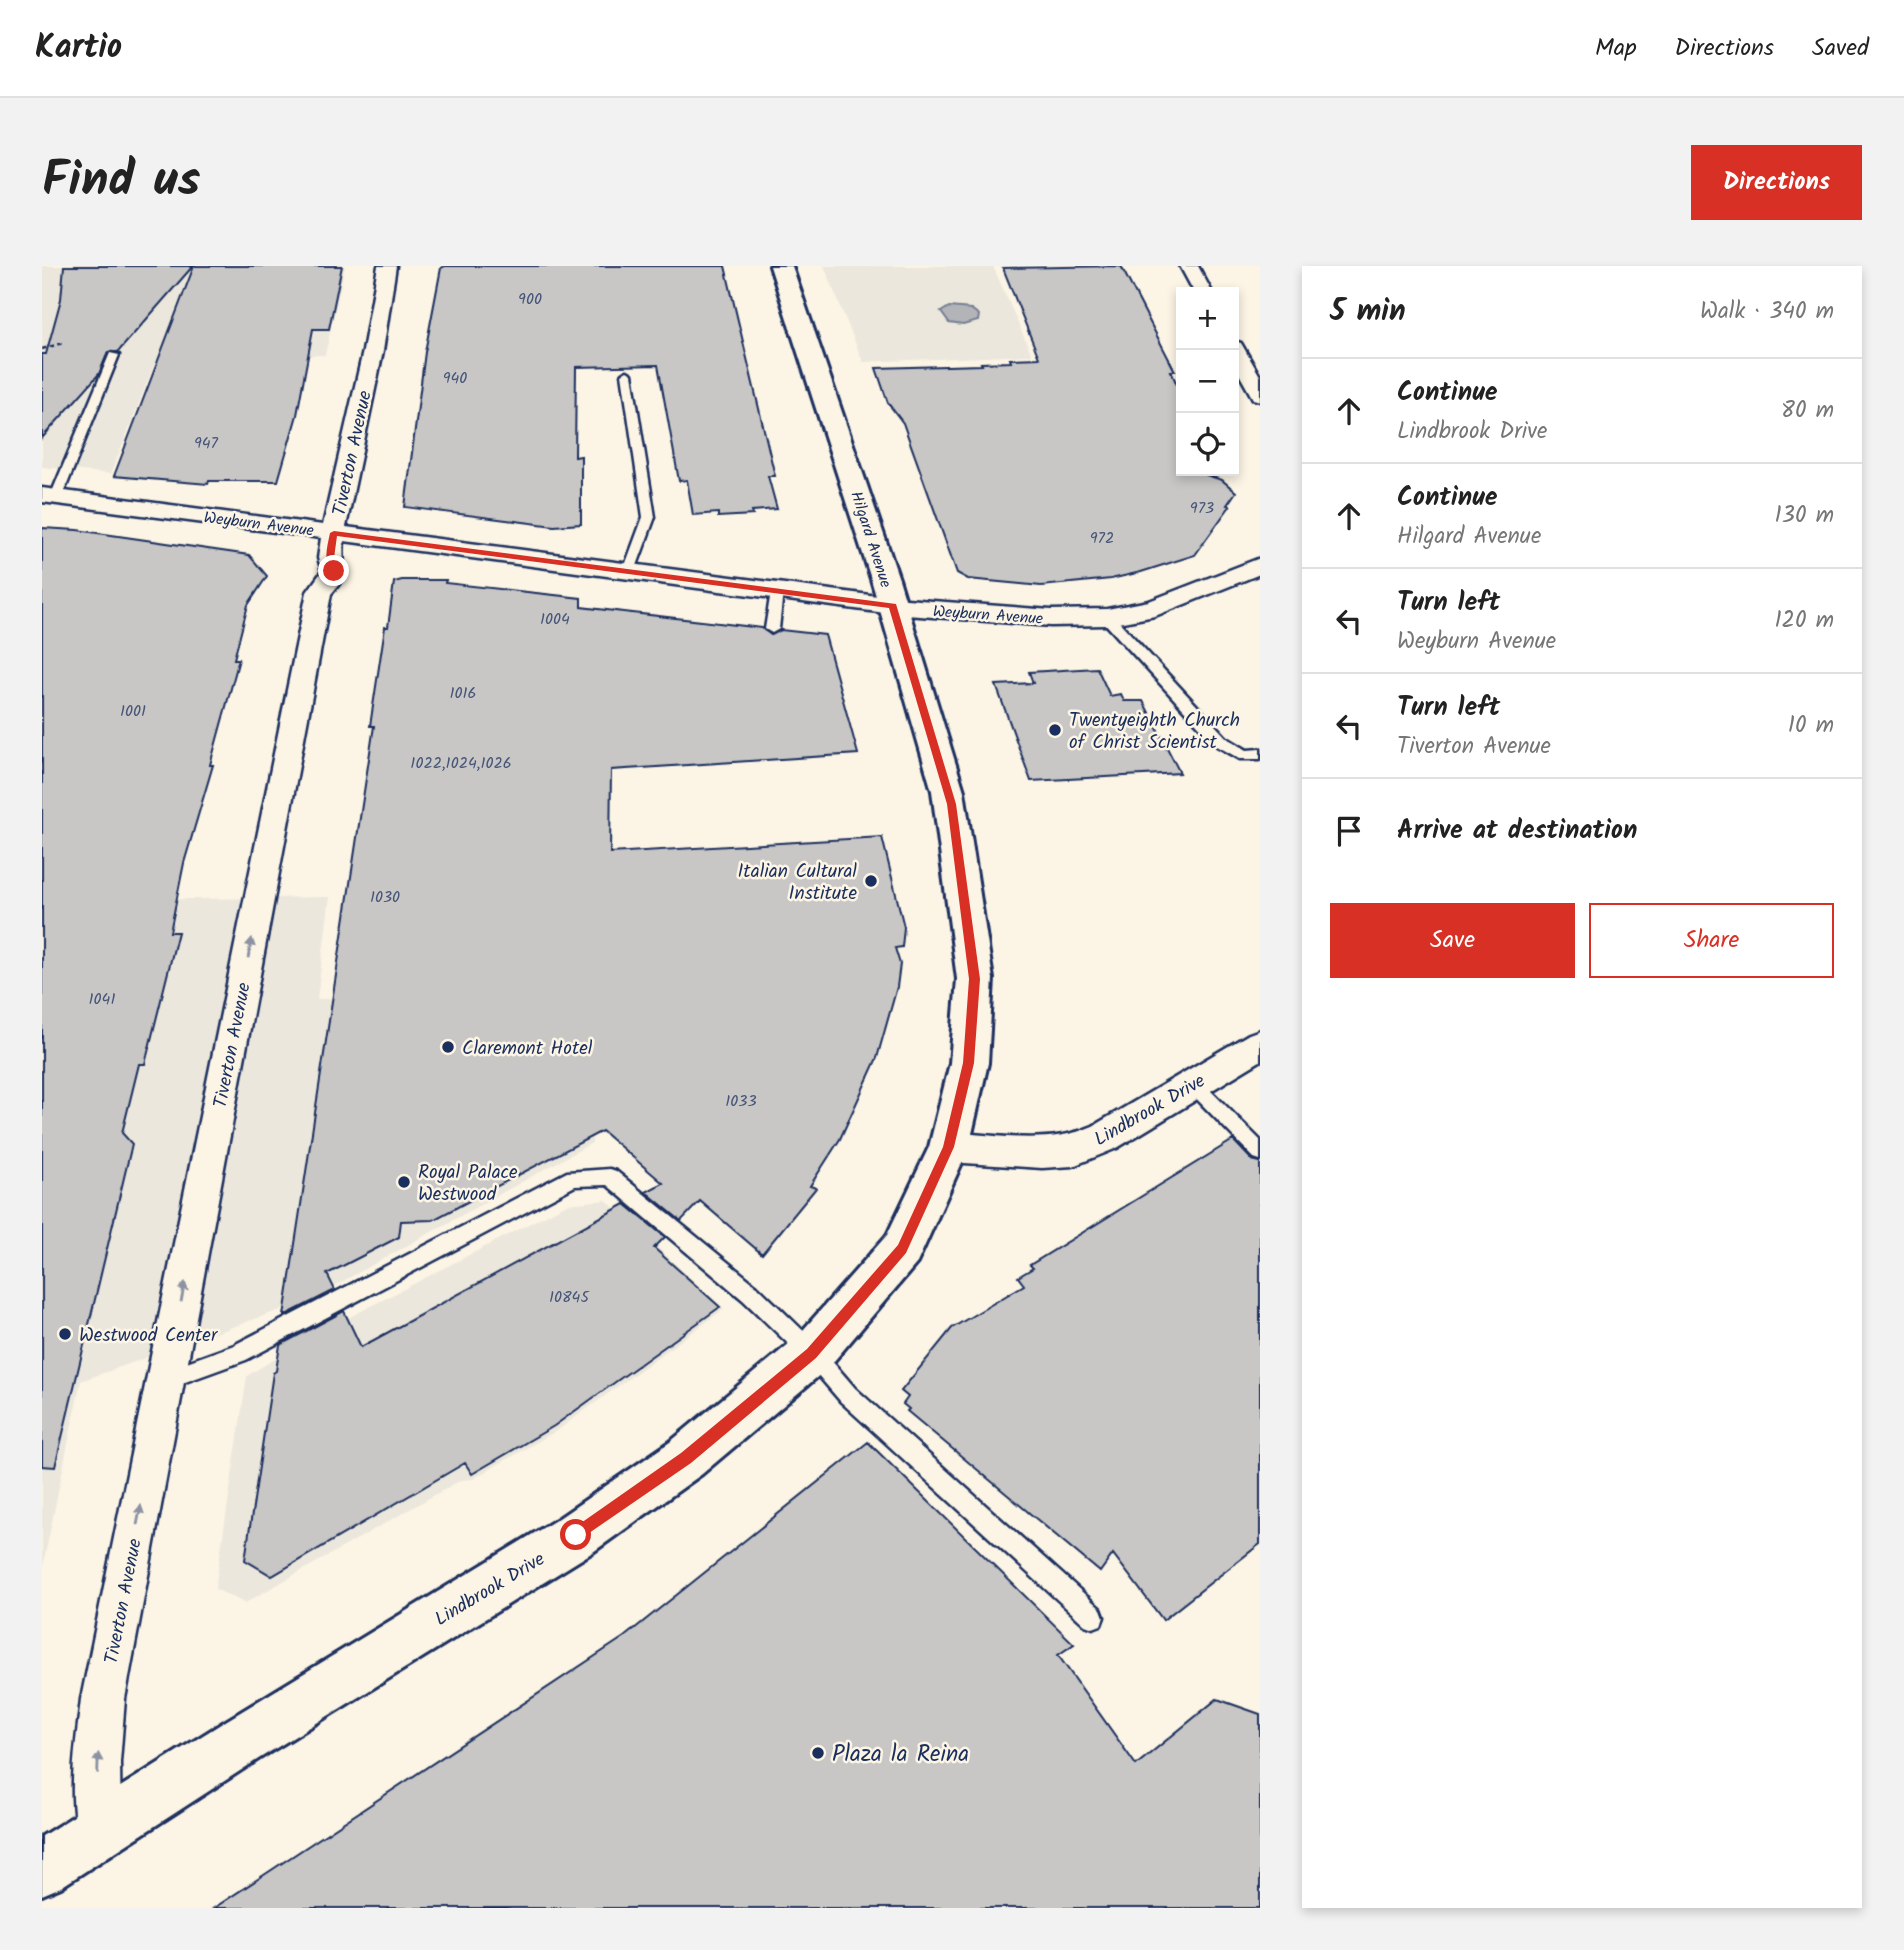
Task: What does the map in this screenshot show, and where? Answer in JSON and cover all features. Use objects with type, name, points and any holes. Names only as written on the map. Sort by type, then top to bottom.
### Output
[{"type":"street","name":"Tiverton Avenue","points":[[98,1831],[97,1762],[103,1699],[318,592],[331,579],[334,571],[330,558],[334,533],[373,351],[387,266]]},
{"type":"street","name":"Hilgard Avenue","points":[[781,266],[893,606],[952,804],[975,979],[969,1063],[948,1147]]},
{"type":"street","points":[[1189,266],[1200,287]]},
{"type":"street","points":[[1236,350],[1260,395]]},
{"type":"street","name":"Weyburn Avenue","points":[[49,496],[893,606],[1051,618],[1107,617],[1154,608],[1260,565]]},
{"type":"street","name":"Lindbrook Drive","points":[[42,1868],[232,1746],[576,1535],[686,1458],[812,1353],[902,1249],[948,1147],[1042,1153],[1073,1151],[1105,1137],[1260,1044]]},
{"type":"lane","points":[[49,496],[114,355]]},
{"type":"lane","points":[[627,374],[649,517],[629,571]]},
{"type":"lane","points":[[772,629],[777,591]]},
{"type":"lane","points":[[1107,617],[1222,742],[1245,755],[1260,754]]},
{"type":"lane","points":[[1192,1084],[1260,1152]]},
{"type":"lane","points":[[166,1379],[239,1353],[573,1178],[610,1177],[750,1293],[812,1353],[848,1395],[1093,1617]]},
{"type":"path","points":[[42,349],[62,343]]},
{"type":"shaded area","points":[[42,266],[345,266],[325,355],[156,360],[111,474],[42,467]]},
{"type":"shaded area","points":[[824,266],[993,266],[1032,355],[863,362]]},
{"type":"shaded area","points":[[949,307],[971,309],[979,315],[978,321],[963,325],[949,323],[941,312]]},
{"type":"shaded area","points":[[330,897],[317,999],[601,995],[592,1143],[311,1299],[81,1381],[42,1570],[42,901]]},
{"type":"shaded area","points":[[606,1200],[724,1309],[558,1430],[473,1479],[461,1480],[245,1603],[215,1589],[247,1376],[298,1344],[567,1204]]},
{"type":"building","points":[[64,266],[193,266],[118,352],[108,352],[99,374],[42,438],[42,354],[46,354],[61,299]]},
{"type":"building","points":[[194,266],[342,266],[329,329],[313,329],[297,415],[278,481],[209,481],[208,484],[114,476]]},
{"type":"building","points":[[725,266],[775,476],[768,476],[777,509],[752,511],[753,515],[693,515],[687,480],[679,481],[658,365],[576,367],[575,457],[581,456],[581,524],[554,526],[405,507],[425,352],[441,268]]},
{"type":"building","points":[[1121,266],[1175,371],[1171,371],[1176,382],[1176,476],[1209,476],[1222,480],[1236,492],[1227,505],[1230,506],[1195,555],[1111,579],[1041,586],[968,579],[957,573],[903,423],[888,403],[876,368],[982,365],[981,363],[1011,362],[1010,359],[1039,358],[1003,268]]},
{"type":"building","points":[[42,528],[77,530],[249,555],[267,576],[248,605],[234,659],[239,659],[210,765],[213,765],[184,863],[170,932],[178,932],[145,1064],[139,1064],[122,1133],[132,1144],[55,1467],[42,1466]]},
{"type":"building","points":[[446,580],[445,583],[581,598],[581,607],[762,628],[771,635],[781,630],[825,635],[858,754],[611,770],[610,853],[882,837],[904,927],[902,947],[895,948],[900,964],[897,987],[877,1058],[840,1139],[810,1186],[816,1188],[762,1254],[700,1201],[681,1221],[646,1192],[663,1183],[602,1131],[433,1220],[401,1221],[399,1237],[327,1274],[335,1290],[284,1316],[374,726],[370,726],[385,627],[388,627],[394,582]]},
{"type":"building","points":[[1097,668],[1110,696],[1121,694],[1124,701],[1143,701],[1180,773],[1031,781],[996,685],[1033,683],[1029,672]]},
{"type":"building","points":[[1233,1140],[1252,1160],[1260,1162],[1260,1544],[1163,1620],[1113,1554],[1100,1572],[907,1411],[909,1409],[903,1404],[908,1397],[901,1391],[952,1328],[1024,1285],[1018,1277],[1033,1268],[1030,1265]]},
{"type":"building","points":[[625,1204],[665,1237],[654,1248],[720,1307],[554,1426],[472,1474],[465,1463],[272,1576],[245,1560],[273,1373],[276,1371],[280,1345],[344,1311],[361,1347]]},
{"type":"building","points":[[868,1442],[1074,1644],[1058,1655],[1136,1765],[1217,1699],[1260,1714],[1260,1908],[214,1908],[624,1637]]},
{"type":"place","name":"Twentyeighth Church of Christ Scientist","points":[[1055,730]]},
{"type":"place","name":"Italian Cultural Institute","points":[[871,881]]},
{"type":"place","name":"Claremont Hotel","points":[[448,1047]]},
{"type":"place","name":"Royal Palace Westwood","points":[[404,1182]]},
{"type":"place","name":"Westwood Center","points":[[65,1334]]},
{"type":"place","name":"Plaza la Reina","points":[[818,1753]]},
{"type":"route","points":[[334,571],[330,558],[334,533],[893,606],[952,804],[975,979],[969,1063],[948,1147],[902,1249],[812,1353],[686,1458],[576,1535]]}]
